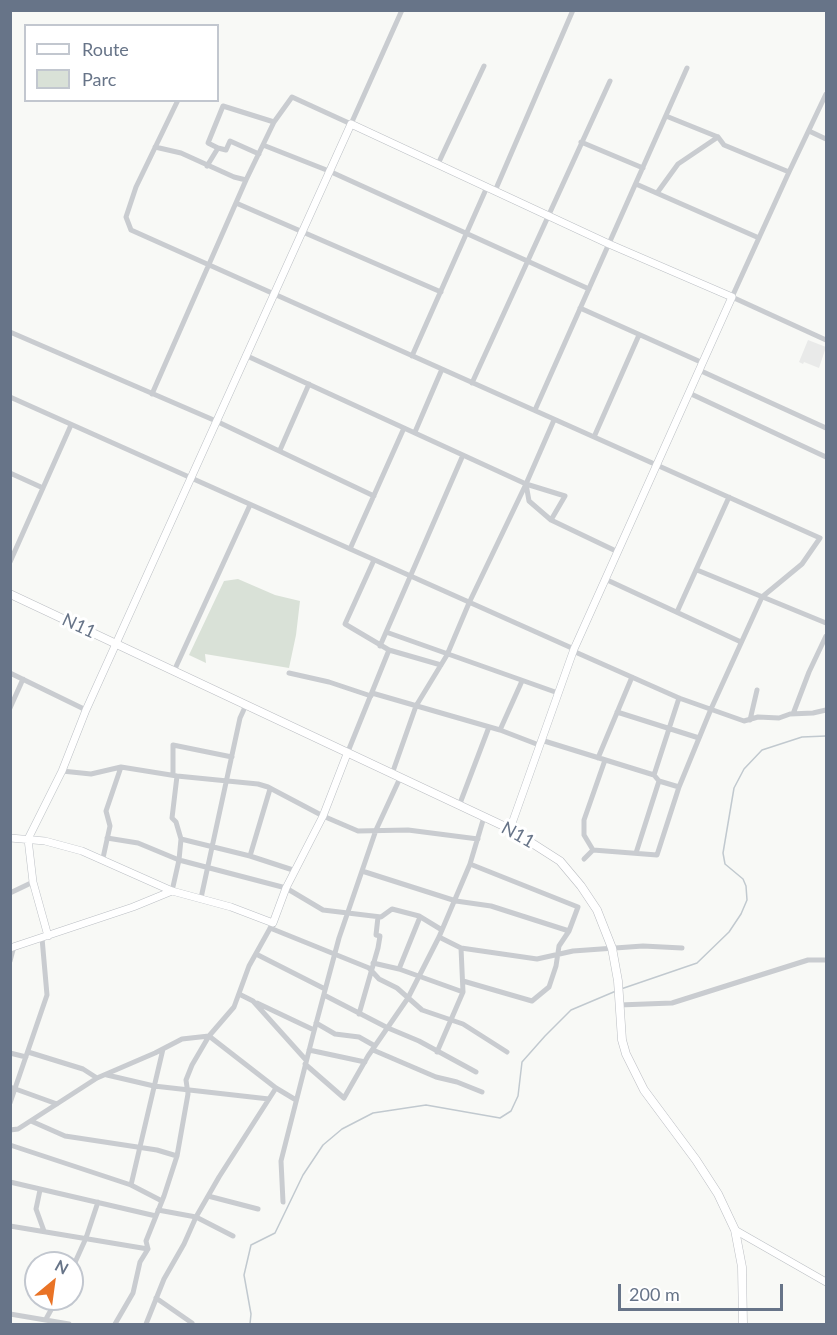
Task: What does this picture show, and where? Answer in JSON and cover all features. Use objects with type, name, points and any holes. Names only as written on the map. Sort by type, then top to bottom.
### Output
[{"type":"main road","name":"N11","points":[[10,594],[510,829],[560,861],[597,910],[612,948],[618,981],[622,1040],[626,1054],[644,1090],[718,1194],[735,1230],[742,1267],[743,1324]]},
{"type":"street","points":[[10,1103],[13,1088],[47,995],[45,937],[33,882],[28,839],[62,771],[86,710],[189,478],[402,10]]},
{"type":"street","points":[[495,191],[573,10]]},
{"type":"street","points":[[438,164],[484,66]]},
{"type":"street","points":[[535,410],[687,68]]},
{"type":"street","points":[[472,383],[610,81]]},
{"type":"street","points":[[510,829],[574,650],[732,297],[826,94]]},
{"type":"street","points":[[152,394],[246,180],[274,122],[292,97],[609,244],[826,340]]},
{"type":"street","points":[[177,102],[136,187],[126,217],[131,230],[823,538],[802,564],[762,597],[711,709],[679,787],[657,855],[593,849]]},
{"type":"street","points":[[259,154],[230,141],[226,150],[208,143],[223,106],[274,122]]},
{"type":"street","points":[[666,116],[718,137],[724,145],[789,172]]},
{"type":"street","points":[[809,131],[826,139]]},
{"type":"street","points":[[657,193],[678,164],[718,137]]},
{"type":"street","points":[[581,142],[643,168]]},
{"type":"street","points":[[263,145],[330,171],[589,289]]},
{"type":"street","points":[[155,147],[181,153],[207,166],[246,180]]},
{"type":"street","points":[[207,166],[218,148]]},
{"type":"street","points":[[636,184],[759,238]]},
{"type":"street","points":[[412,356],[487,187]]},
{"type":"street","points":[[236,203],[441,292]]},
{"type":"street","points":[[580,308],[826,428]]},
{"type":"street","points":[[10,332],[216,421],[374,496]]},
{"type":"street","points":[[594,437],[639,335]]},
{"type":"street","points":[[245,355],[526,484],[565,496],[551,520]]},
{"type":"street","points":[[415,432],[442,369]]},
{"type":"street","points":[[280,450],[309,384]]},
{"type":"street","points":[[689,393],[826,457]]},
{"type":"street","points":[[10,398],[679,698],[744,721],[758,717],[779,718],[826,710]]},
{"type":"street","points":[[392,774],[416,706],[447,655],[554,420]]},
{"type":"street","points":[[10,562],[71,425]]},
{"type":"street","points":[[350,549],[404,428]]},
{"type":"street","points":[[380,646],[463,455]]},
{"type":"street","points":[[10,473],[43,488]]},
{"type":"street","points":[[526,484],[529,501],[551,520],[618,552]]},
{"type":"street","points":[[677,612],[729,497]]},
{"type":"street","points":[[174,671],[250,505]]},
{"type":"street","points":[[374,560],[345,624],[388,650],[441,665]]},
{"type":"street","points":[[697,570],[826,623]]},
{"type":"street","points":[[605,579],[741,642]]},
{"type":"street","points":[[386,632],[558,693]]},
{"type":"street","points":[[793,714],[826,636]]},
{"type":"street","points":[[115,1324],[133,1293],[140,1262],[148,1249],[146,1241],[177,1156],[187,1089],[186,1080],[192,1065],[209,1036],[234,1007],[249,966],[272,925],[286,888],[323,816],[388,650]]},
{"type":"street","points":[[10,673],[86,710]]},
{"type":"street","points":[[289,673],[416,706],[605,760],[654,775],[659,781],[679,787]]},
{"type":"street","points":[[598,758],[632,677]]},
{"type":"street","points":[[10,708],[23,679]]},
{"type":"street","points":[[500,730],[522,681]]},
{"type":"street","points":[[750,720],[757,690]]},
{"type":"street","points":[[654,775],[679,698]]},
{"type":"street","points":[[201,898],[240,718],[246,705]]},
{"type":"street","points":[[617,712],[699,738]]},
{"type":"street","points":[[459,806],[489,727]]},
{"type":"street","points":[[172,891],[181,839],[176,822],[172,818],[175,776],[173,745],[232,757]]},
{"type":"street","points":[[593,849],[584,835],[585,820],[605,760]]},
{"type":"street","points":[[62,771],[91,774],[121,766],[175,776],[258,784],[358,831],[408,830],[478,839]]},
{"type":"street","points":[[103,858],[110,826],[106,810],[121,766]]},
{"type":"street","points":[[284,1202],[281,1161],[324,992],[376,830],[400,778]]},
{"type":"street","points":[[636,853],[659,781]]},
{"type":"street","points":[[250,856],[270,789]]},
{"type":"street","points":[[253,1001],[306,1062],[344,1098],[374,1048],[408,999],[439,937],[470,864],[484,817]]},
{"type":"street","points":[[10,838],[45,841],[103,858],[172,891],[231,907],[371,971],[379,979],[397,988],[423,1010],[463,1024],[507,1052]]},
{"type":"street","points":[[107,838],[138,843],[179,860],[286,888],[323,910],[378,917],[392,909],[420,917],[442,930]]},
{"type":"street","points":[[181,839],[250,856],[296,871]]},
{"type":"street","points":[[584,859],[593,849]]},
{"type":"street","points":[[463,981],[532,1001],[549,987],[559,954],[559,946],[569,932],[578,907],[470,864]]},
{"type":"street","points":[[362,871],[456,901],[491,906],[569,932]]},
{"type":"street","points":[[10,893],[33,882]]},
{"type":"street","points":[[10,961],[12,947],[133,907],[172,891]]},
{"type":"street","points":[[359,1014],[380,936],[376,934],[378,917]]},
{"type":"street","points":[[399,969],[420,917]]},
{"type":"street","points":[[439,937],[461,948],[537,959],[573,951],[643,945],[682,948]]},
{"type":"street","points":[[437,1052],[463,992],[461,948]]},
{"type":"street","points":[[256,954],[359,1014],[419,1041],[476,1072]]},
{"type":"street","points":[[619,1000],[672,1003],[808,960],[826,960]]},
{"type":"street","points":[[373,963],[399,969],[463,992]]},
{"type":"street","points":[[239,994],[314,1030]]},
{"type":"street","points":[[316,1023],[335,1034],[359,1037],[374,1048],[436,1077],[482,1092]]},
{"type":"street","points":[[10,1130],[18,1129],[97,1078],[182,1039],[209,1036],[276,1088],[296,1100]]},
{"type":"street","points":[[131,1185],[163,1049]]},
{"type":"street","points":[[309,1050],[365,1062]]},
{"type":"street","points":[[10,1053],[27,1054],[82,1069],[97,1078]]},
{"type":"street","points":[[106,1074],[154,1086],[269,1099]]},
{"type":"street","points":[[13,1088],[57,1104]]},
{"type":"street","points":[[146,1324],[164,1279],[196,1217],[276,1088]]},
{"type":"street","points":[[32,1120],[65,1136],[140,1147],[177,1156]]},
{"type":"street","points":[[10,1145],[131,1185],[162,1201]]},
{"type":"street","points":[[10,1182],[98,1202],[157,1213],[196,1217],[233,1236]]},
{"type":"street","points":[[40,1190],[36,1209],[44,1231]]},
{"type":"street","points":[[208,1196],[258,1209]]},
{"type":"street","points":[[80,1251],[98,1202]]},
{"type":"street","points":[[10,1226],[148,1249]]},
{"type":"street","points":[[735,1230],[826,1282]]},
{"type":"street","points":[[156,1298],[191,1324]]},
{"type":"street","points":[[46,1319],[50,1311]]},
{"type":"street","points":[[10,1314],[69,1324]]},
{"type":"shaded area","points":[[808,340],[826,347],[819,368],[799,362]]},
{"type":"green space","points":[[238,579],[275,595],[300,601],[289,668],[205,654],[206,663],[189,655],[224,581]]},
{"type":"waterway","points":[[621,989],[697,963],[729,932],[747,900],[743,879],[725,864],[723,853],[734,788],[744,769],[762,750],[802,737],[826,736]]},
{"type":"waterway","points":[[250,1324],[251,1314],[244,1275],[251,1245],[275,1233],[303,1175],[323,1145],[342,1129],[373,1113],[426,1105],[500,1118],[511,1111],[518,1096],[522,1062],[545,1036],[571,1010],[616,991]]}]
